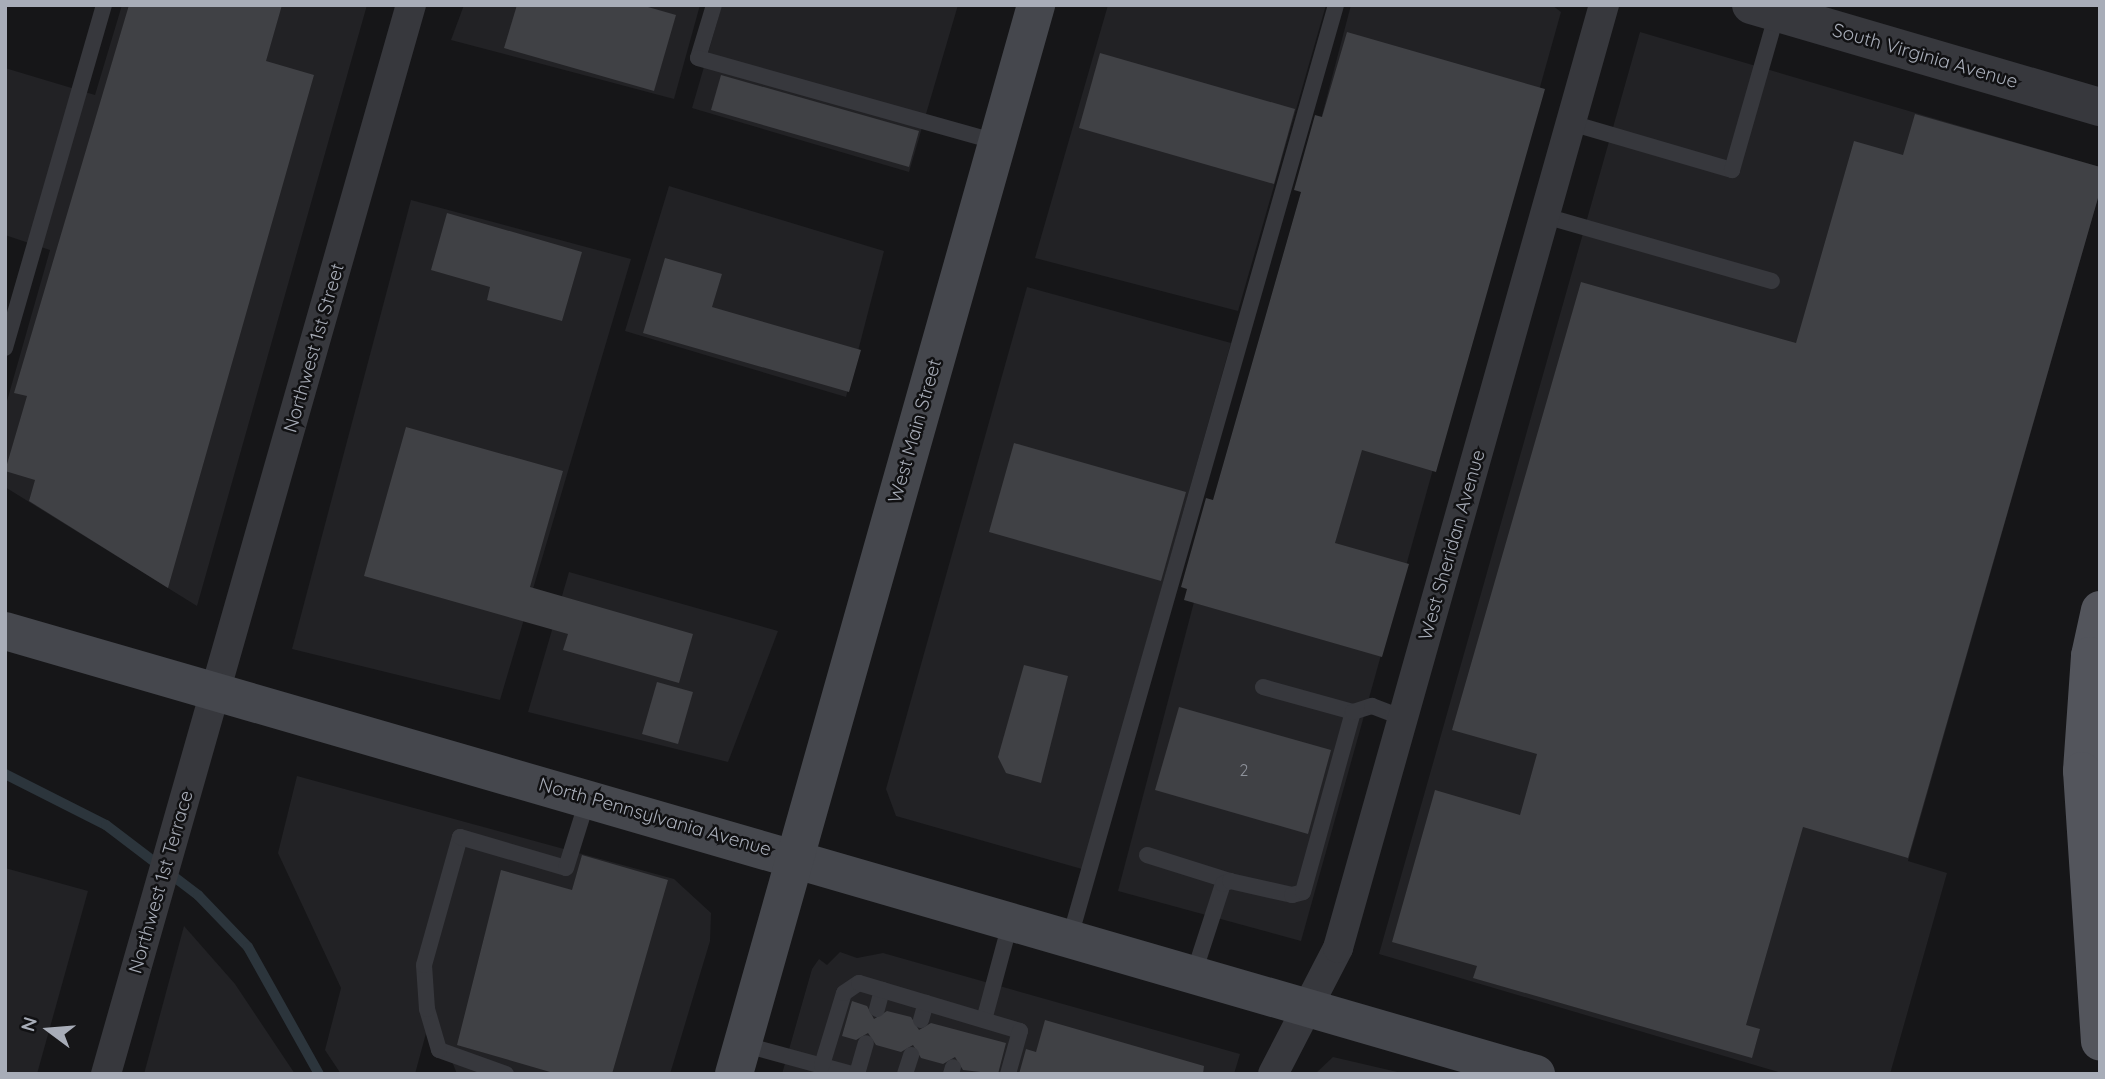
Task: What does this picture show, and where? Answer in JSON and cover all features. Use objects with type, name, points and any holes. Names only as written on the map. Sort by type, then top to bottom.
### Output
[{"type":"main road","name":"West Main Street","points":[[738,1059],[1036,5]]},
{"type":"main road","points":[[2100,610],[2090,656],[2082,771],[2100,1041]]},
{"type":"main road","name":"North Pennsylvania Avenue","points":[[5,631],[1536,1074]]},
{"type":"street","name":"Northwest 1st Street","points":[[218,691],[411,5]]},
{"type":"street","name":"West Sheridan Avenue","points":[[1273,1074],[1305,1005],[1338,948],[1604,5]]},
{"type":"street","name":"South Virginia Avenue","points":[[1764,9],[2100,107]]},
{"type":"street","name":"Northwest 1st Terrace","points":[[106,1074],[218,691]]},
{"type":"lane","points":[[5,348],[104,5]]},
{"type":"lane","points":[[714,5],[698,58],[997,142]]},
{"type":"lane","points":[[1070,937],[1336,5]]},
{"type":"lane","points":[[1571,123],[1732,170],[1764,9]]},
{"type":"lane","points":[[1545,216],[1772,281]]},
{"type":"lane","points":[[1263,687],[1353,712],[1372,706],[1403,718]]},
{"type":"lane","points":[[1147,855],[1292,895],[1303,892],[1353,712]]},
{"type":"lane","points":[[506,1074],[439,1050],[427,1009],[424,965],[460,837],[565,867],[588,798]]},
{"type":"lane","points":[[1194,973],[1216,895],[1230,880]]},
{"type":"lane","points":[[984,1020],[1011,920]]},
{"type":"lane","points":[[822,1065],[844,993],[859,983],[1020,1031],[1008,1074]]},
{"type":"lane","points":[[877,1009],[882,990]]},
{"type":"lane","points":[[921,1020],[926,1003]]},
{"type":"lane","points":[[963,1032],[968,1015]]},
{"type":"lane","points":[[738,1059],[822,1065],[855,1074],[866,1043]]},
{"type":"lane","points":[[905,1074],[911,1055]]},
{"type":"shaded area","points":[[122,5],[367,5],[197,606],[5,487],[5,408],[50,250],[5,235],[5,68],[95,95]]},
{"type":"shaded area","points":[[464,5],[700,5],[674,99],[451,40]]},
{"type":"shaded area","points":[[722,5],[958,5],[909,172],[692,108]]},
{"type":"shaded area","points":[[1108,5],[1326,5],[1238,311],[1035,258]]},
{"type":"shaded area","points":[[1351,5],[1552,5],[1561,12],[1301,941],[1118,891]]},
{"type":"shaded area","points":[[1640,32],[2100,167],[2100,191],[1908,861],[1947,873],[1890,1074],[1785,1074],[1379,954]]},
{"type":"shaded area","points":[[669,186],[884,251],[846,397],[625,331]]},
{"type":"shaded area","points":[[411,200],[631,259],[500,700],[292,649]]},
{"type":"shaded area","points":[[1027,287],[1231,343],[1082,869],[896,816],[886,789]]},
{"type":"shaded area","points":[[569,572],[778,631],[728,762],[528,712]]},
{"type":"shaded area","points":[[297,776],[674,879],[711,913],[710,941],[670,1074],[457,1074],[432,1011],[415,1074],[341,1074],[325,1050],[341,988],[278,853]]},
{"type":"shaded area","points":[[5,868],[88,891],[37,1074],[5,1074]]},
{"type":"shaded area","points":[[184,926],[235,984],[295,1074],[144,1074]]},
{"type":"shaded area","points":[[840,952],[857,958],[883,953],[1240,1054],[1234,1074],[782,1074],[812,969],[819,959],[827,965]]},
{"type":"shaded area","points":[[1333,1057],[1406,1074],[1315,1074]]},
{"type":"building","points":[[129,5],[282,5],[266,61],[314,75],[168,588],[29,501],[35,480],[5,471],[27,396],[14,393]]},
{"type":"building","points":[[517,5],[641,5],[676,15],[654,91],[504,48]]},
{"type":"building","points":[[1347,32],[1545,89],[1436,472],[1362,450],[1335,543],[1409,564],[1382,657],[1184,600],[1187,589],[1181,587],[1206,498],[1213,500],[1301,192],[1294,190],[1315,115],[1322,117]]},
{"type":"building","points":[[1100,53],[1295,109],[1274,184],[1079,128]]},
{"type":"building","points":[[721,75],[919,131],[909,167],[711,110]]},
{"type":"building","points":[[1915,114],[2100,167],[2100,191],[1908,858],[1803,827],[1746,1025],[1760,1029],[1752,1058],[1473,978],[1477,966],[1392,942],[1435,790],[1520,815],[1537,754],[1452,730],[1581,282],[1796,343],[1854,141],[1903,155]]},
{"type":"building","points":[[447,213],[582,252],[562,321],[487,300],[490,287],[431,270]]},
{"type":"building","points":[[665,258],[722,274],[712,307],[861,350],[849,392],[643,333]]},
{"type":"building","points":[[406,427],[563,471],[530,587],[693,634],[679,683],[563,650],[568,634],[364,576]]},
{"type":"building","points":[[1014,443],[1186,492],[1161,581],[989,532]]},
{"type":"building","points":[[1024,665],[1068,676],[1041,783],[1006,773],[998,757]]},
{"type":"building","points":[[657,682],[693,692],[678,744],[642,734]]},
{"type":"building","points":[[1179,707],[1331,750],[1308,834],[1155,790]]},
{"type":"building","points":[[582,855],[668,880],[612,1074],[557,1074],[457,1045],[501,870],[572,890]]},
{"type":"building","points":[[852,1001],[867,1006],[874,1019],[887,1011],[911,1017],[919,1030],[931,1023],[1006,1043],[998,1074],[963,1070],[955,1057],[943,1064],[921,1058],[913,1045],[901,1052],[876,1045],[868,1033],[856,1040],[842,1036]]},
{"type":"building","points":[[1045,1020],[1204,1066],[1203,1074],[1019,1074],[1026,1049],[1036,1052]]},
{"type":"waterway","points":[[5,774],[106,825],[198,895],[248,947],[319,1074]]}]
